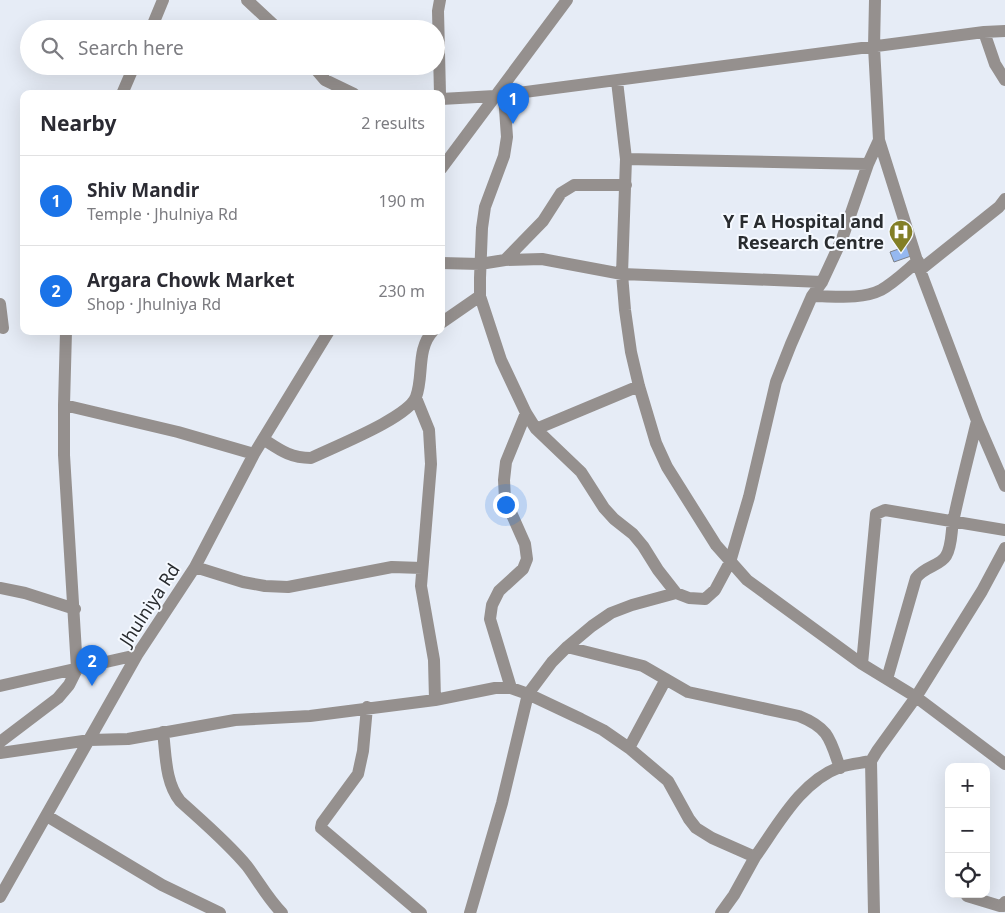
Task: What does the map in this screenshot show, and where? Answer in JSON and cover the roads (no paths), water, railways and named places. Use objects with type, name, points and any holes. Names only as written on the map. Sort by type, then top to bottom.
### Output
[{"type":"street","points":[[154,20],[163,0]]},
{"type":"street","points":[[248,0],[269,20]]},
{"type":"street","points":[[438,20],[440,0]]},
{"type":"street","points":[[875,0],[874,47],[879,140],[919,266],[977,420],[1005,486]]},
{"type":"street","points":[[445,164],[500,96],[562,1]]},
{"type":"street","points":[[445,99],[500,96],[984,32],[1005,31]]},
{"type":"street","points":[[984,32],[995,64],[1005,80]]},
{"type":"street","points":[[124,90],[130,75]]},
{"type":"street","points":[[321,75],[325,80],[346,90]]},
{"type":"street","points":[[440,75],[440,90]]},
{"type":"street","points":[[617,81],[626,159],[622,274],[625,310],[631,352],[639,386],[656,443],[667,467],[716,545],[747,580],[862,664],[916,697],[1005,764]]},
{"type":"street","points":[[500,96],[507,137],[504,156],[485,207],[482,228],[480,296],[501,360],[526,413],[536,429],[581,472],[604,508],[644,546],[658,570],[676,593],[689,598],[705,599],[715,590],[730,562],[749,497],[776,382],[802,316],[812,296],[822,282],[842,239],[868,164],[879,140]]},
{"type":"street","points":[[626,159],[868,164]]},
{"type":"street","points":[[505,260],[543,220],[561,193],[574,185],[626,185]]},
{"type":"street","points":[[812,296],[849,296],[869,294],[882,290],[919,266],[998,207],[1005,199]]},
{"type":"street","points":[[445,263],[480,264],[505,260],[542,259],[622,274],[822,282]]},
{"type":"street","points":[[445,320],[480,296]]},
{"type":"street","points":[[0,304],[3,328]]},
{"type":"street","points":[[0,742],[58,698],[69,685],[77,669],[64,455],[66,335]]},
{"type":"street","name":"Jhulniya Rd","points":[[0,897],[137,655],[195,567],[254,454],[327,335]]},
{"type":"street","points":[[429,335],[422,353],[416,398],[429,430],[431,446],[421,586],[432,640],[435,700]]},
{"type":"street","points":[[536,429],[639,386]]},
{"type":"street","points":[[263,439],[289,455],[299,458],[311,458],[383,424],[402,412],[416,398]]},
{"type":"street","points":[[64,405],[178,432],[254,454]]},
{"type":"street","points":[[511,688],[490,619],[492,605],[499,591],[523,569],[527,559],[525,544],[505,499],[504,480],[506,462],[526,413]]},
{"type":"street","points":[[888,679],[916,578],[922,570],[946,557],[950,546],[953,523],[977,420]]},
{"type":"street","points":[[862,664],[876,514],[884,510],[953,523],[1005,530]]},
{"type":"street","points":[[874,913],[871,761],[916,697],[982,591],[1005,548]]},
{"type":"street","points":[[195,567],[243,582],[265,586],[288,587],[392,567],[422,568]]},
{"type":"street","points":[[0,588],[25,593],[74,609]]},
{"type":"street","points":[[470,913],[502,803],[528,694],[566,647],[611,613],[676,593]]},
{"type":"street","points":[[566,647],[643,666],[688,692],[800,716],[814,722],[828,735],[840,768]]},
{"type":"street","points":[[0,686],[137,655]]},
{"type":"street","points":[[629,748],[666,679]]},
{"type":"street","points":[[0,753],[90,740],[128,739],[235,720],[310,716],[367,707],[435,700],[494,688],[511,688],[528,694],[603,730],[629,748],[668,781],[696,828],[712,838],[755,857]]},
{"type":"street","points":[[367,707],[363,751],[358,774],[320,828],[422,913]]},
{"type":"street","points":[[163,732],[168,776],[174,793],[236,854],[269,899],[282,913]]},
{"type":"street","points":[[721,913],[734,895],[755,857],[805,790],[819,779],[840,768],[871,761]]},
{"type":"street","points":[[46,816],[162,885],[220,913]]},
{"type":"street","points":[[974,898],[1000,906],[1003,906],[1005,902]]},
{"type":"place","name":"Shiv Mandir","points":[[513,124]]},
{"type":"place","name":"Y F A Hospital and Research Centre","points":[[901,253]]},
{"type":"place","name":"Argara Chowk Market","points":[[92,686]]}]
